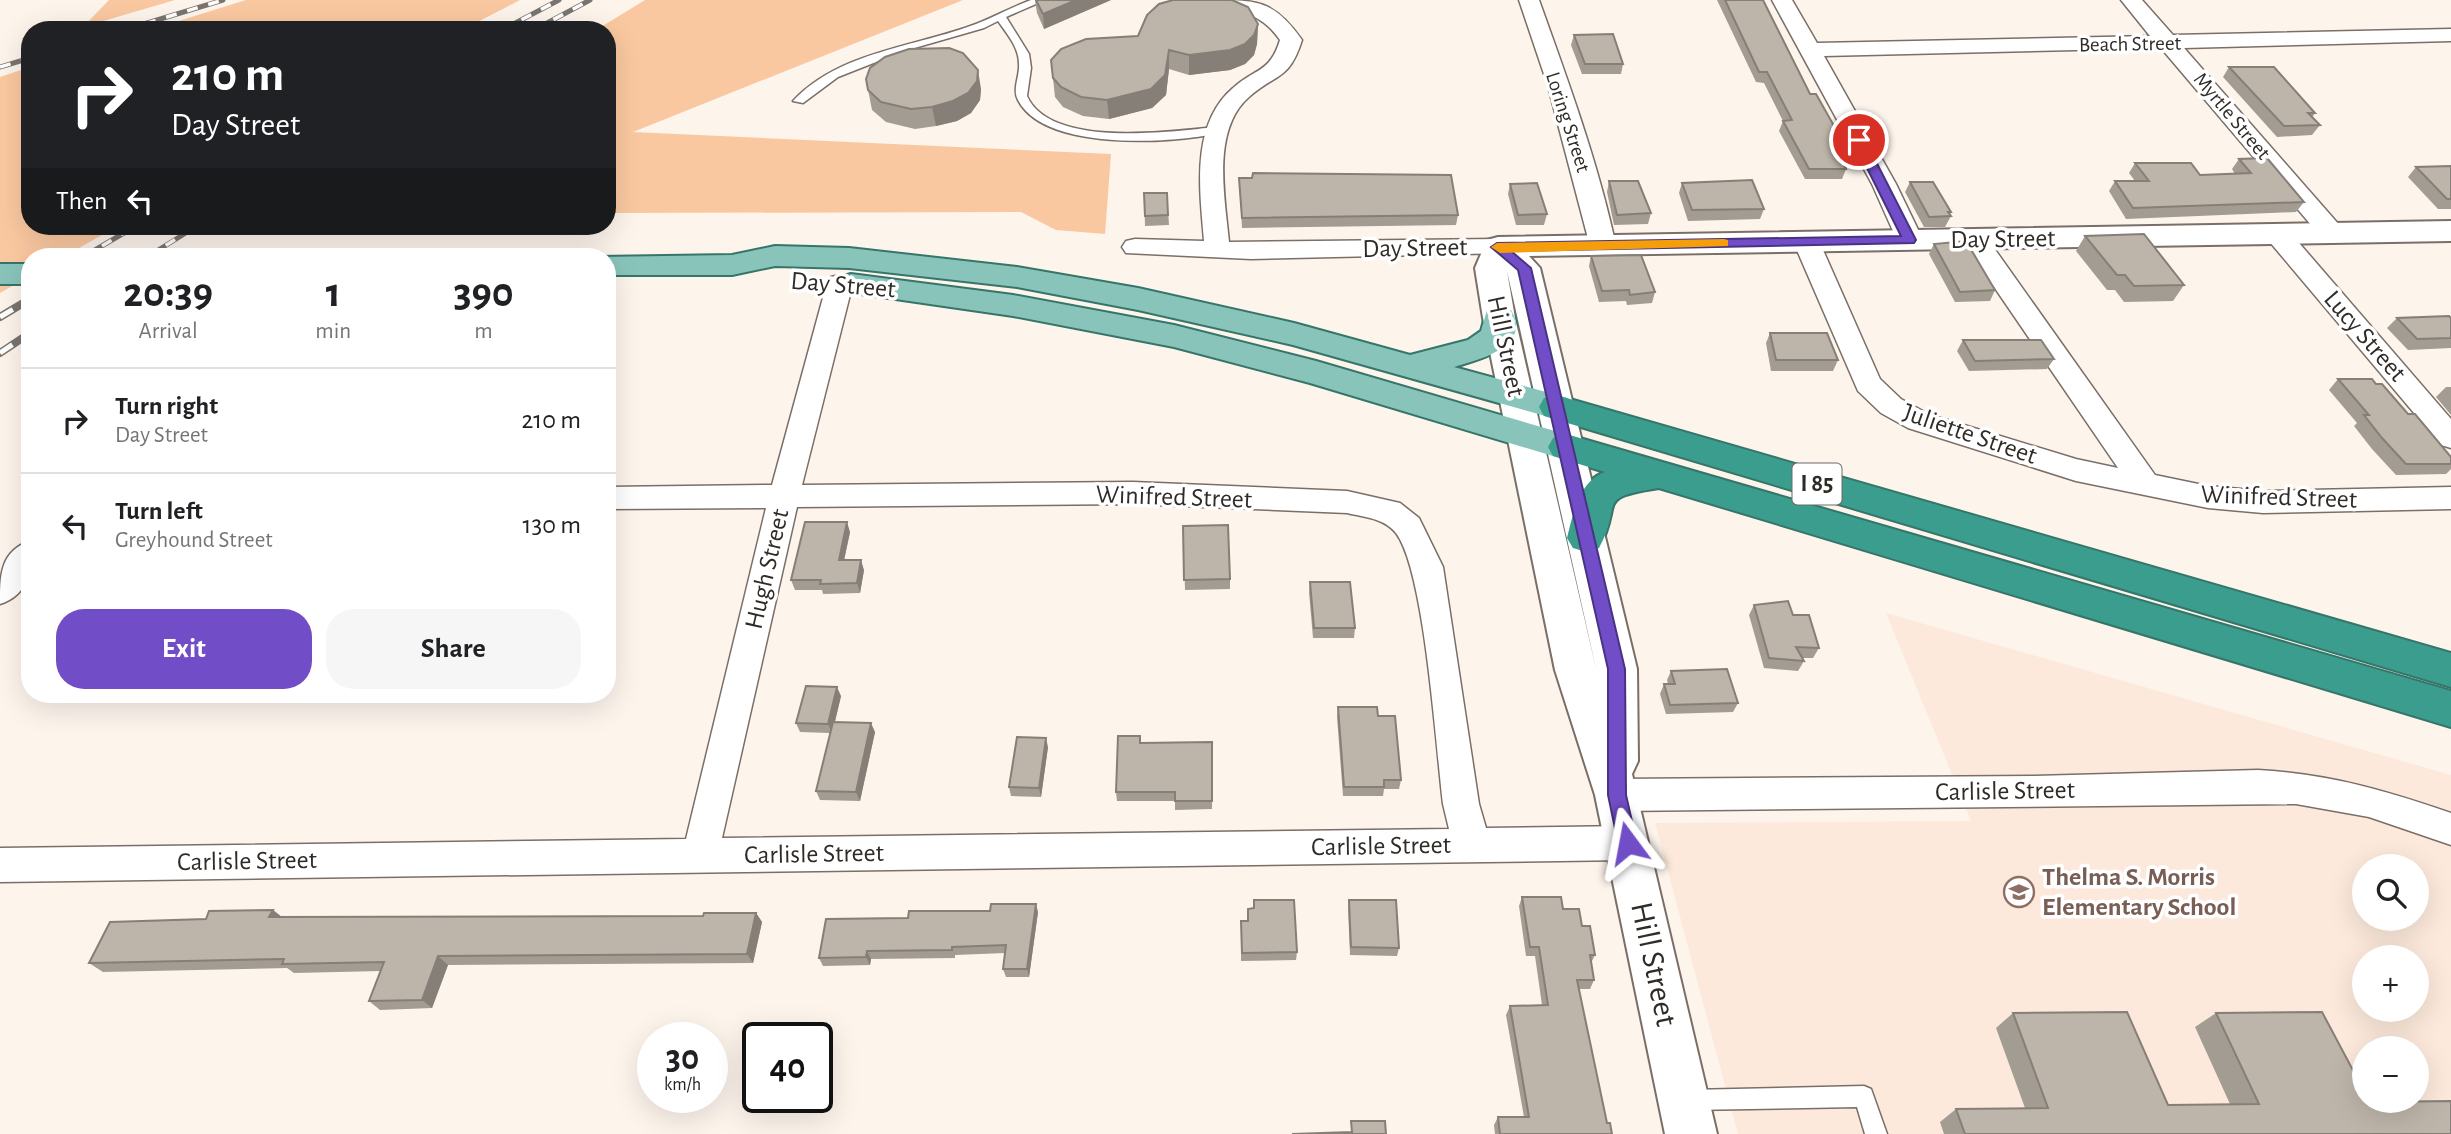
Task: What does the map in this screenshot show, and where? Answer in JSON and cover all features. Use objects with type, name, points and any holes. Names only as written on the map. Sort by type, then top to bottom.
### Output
[{"type":"highway","name":"I 85","points":[[1556,407],[2451,670]]},
{"type":"highway","points":[[1566,447],[2451,709]]},
{"type":"highway","points":[[1586,538],[1595,496],[1605,486],[1640,476],[1662,475]]},
{"type":"main road","name":"Day Street","points":[[616,265],[732,265],[775,256],[849,258],[1017,277],[1205,313],[1294,334],[1397,365],[1556,407]]},
{"type":"main road","name":"Day Street","points":[[732,265],[768,278],[840,283],[977,300],[1102,322],[1278,362],[1566,447]]},
{"type":"main road","points":[[0,274],[21,274]]},
{"type":"main road","points":[[1397,365],[1414,366],[1479,349],[1497,336],[1499,318]]},
{"type":"street","points":[[1217,250],[1215,131],[1235,97],[1279,71],[1287,58],[1292,40],[1279,20],[1263,10],[1222,0]]},
{"type":"street","name":"Loring Street","points":[[1529,0],[1559,86],[1596,212],[1603,246]]},
{"type":"street","points":[[1782,0],[1884,184],[1910,240]]},
{"type":"street","name":"Myrtle Street","points":[[2131,0],[2172,44],[2332,233]]},
{"type":"street","name":"Beach Street","points":[[1810,50],[2172,44],[2376,35],[2451,35]]},
{"type":"street","name":"Day Street","points":[[1135,247],[1217,250],[1603,246],[2451,231]]},
{"type":"street","name":"Lucy Street","points":[[2278,235],[2451,438]]},
{"type":"street","points":[[1975,240],[2145,484]]},
{"type":"street","name":"Juliette Street","points":[[1806,241],[1868,384],[1876,394],[1918,421],[2068,467]]},
{"type":"street","name":"Hill Street","points":[[1617,795],[1617,669],[1524,268],[1497,247],[1491,268],[1499,318],[1575,670],[1617,795],[1687,1117]]},
{"type":"street","name":"Hugh Street","points":[[700,856],[784,496],[840,283]]},
{"type":"street","name":"Winifred Street","points":[[2068,467],[2208,498],[2263,502],[2451,498]]},
{"type":"street","name":"Winifred Street","points":[[616,498],[1133,493],[1347,502],[1389,511],[1408,526],[1427,568],[1434,601],[1461,804],[1472,845]]},
{"type":"street","points":[[0,591],[21,564]]},
{"type":"street","name":"Carlisle Street","points":[[1617,795],[2034,792],[2258,786],[2337,794],[2451,829]]},
{"type":"street","name":"Carlisle Street","points":[[0,865],[1628,843]]},
{"type":"lane","points":[[799,101],[834,75],[900,49],[980,26],[1040,0]]},
{"type":"lane","points":[[1000,16],[1021,47],[1025,66],[1020,88],[1023,101],[1031,113],[1052,127],[1086,134],[1215,131]]},
{"type":"lane","points":[[1687,1117],[1864,1096],[1876,1134]]},
{"type":"shaded area","points":[[109,0],[175,0],[103,21],[89,21]]},
{"type":"shaded area","points":[[246,0],[520,0],[479,21],[179,21]]},
{"type":"shaded area","points":[[645,0],[963,0],[633,132],[1111,154],[1105,234],[1056,230],[1021,212],[616,213],[616,21],[611,21]]},
{"type":"shaded area","points":[[21,70],[21,235],[102,235],[79,248],[21,248],[21,281],[0,293],[0,77]]},
{"type":"shaded area","name":"Thelma S. Morris Elementary School","points":[[1886,613],[2451,775],[2451,1134],[1738,1134],[1655,823],[1971,821]]},
{"type":"building","points":[[1036,0],[1076,0],[1043,14]]},
{"type":"building","points":[[1173,0],[1232,0],[1248,7],[1258,24],[1254,35],[1245,44],[1230,50],[1189,55],[1169,50],[1165,75],[1151,89],[1107,100],[1081,97],[1061,87],[1053,78],[1051,60],[1061,49],[1086,39],[1138,36],[1147,15],[1159,4]]},
{"type":"building","points":[[1725,0],[1763,0],[1810,94],[1816,94],[1838,133],[1831,134],[1846,169],[1809,169],[1783,121],[1792,120],[1767,72],[1759,72]]},
{"type":"building","points":[[1613,34],[1623,64],[1585,64],[1574,35]]},
{"type":"building","points":[[949,48],[963,53],[978,70],[977,81],[968,93],[953,101],[911,109],[881,102],[868,90],[866,79],[870,68],[885,57],[909,49]]},
{"type":"building","points":[[2229,67],[2274,67],[2315,113],[2308,113],[2320,125],[2284,126]]},
{"type":"building","points":[[2267,158],[2304,202],[2133,208],[2115,181],[2149,181],[2135,163],[2191,163],[2200,175],[2251,173],[2239,159]]},
{"type":"building","points":[[2451,166],[2451,199],[2447,199],[2416,167]]},
{"type":"building","points":[[1253,173],[1451,175],[1458,215],[1242,218],[1239,178],[1252,178]]},
{"type":"building","points":[[1752,180],[1764,209],[1692,210],[1682,183]]},
{"type":"building","points":[[1609,181],[1638,181],[1651,213],[1617,215]]},
{"type":"building","points":[[1910,182],[1933,182],[1951,216],[1929,217]]},
{"type":"building","points":[[1537,183],[1547,214],[1518,215],[1510,184]]},
{"type":"building","points":[[1144,193],[1167,193],[1168,215],[1145,216]]},
{"type":"building","points":[[2144,234],[2184,285],[2134,286],[2125,275],[2117,275],[2085,236]]},
{"type":"building","points":[[1966,241],[1995,290],[1960,292],[1934,244]]},
{"type":"building","points":[[1641,255],[1655,292],[1630,295],[1629,290],[1602,291],[1591,256]]},
{"type":"building","points":[[2449,316],[2451,338],[2417,339],[2397,318]]},
{"type":"building","points":[[1770,333],[1827,333],[1838,360],[1776,360]]},
{"type":"building","points":[[1963,340],[2041,340],[2054,359],[1975,361]]},
{"type":"building","points":[[2338,379],[2372,379],[2376,384],[2382,384],[2408,414],[2415,414],[2451,457],[2451,464],[2406,464],[2382,438],[2364,415],[2369,415]]},
{"type":"building","points":[[805,522],[847,522],[839,560],[861,560],[857,583],[820,584],[821,580],[791,580]]},
{"type":"building","points":[[1228,525],[1230,579],[1184,580],[1183,526]]},
{"type":"building","points":[[1310,582],[1350,582],[1355,628],[1314,628]]},
{"type":"building","points":[[1788,601],[1793,615],[1809,615],[1819,648],[1796,647],[1804,661],[1769,658],[1754,605]]},
{"type":"building","points":[[1727,669],[1738,703],[1670,705],[1664,684],[1675,684],[1671,671]]},
{"type":"building","points":[[806,686],[837,687],[828,724],[796,723]]},
{"type":"building","points":[[1338,707],[1377,707],[1378,716],[1395,716],[1401,780],[1384,780],[1384,787],[1344,787]]},
{"type":"building","points":[[833,722],[871,723],[856,792],[816,791]]},
{"type":"building","points":[[1118,736],[1140,736],[1140,743],[1212,742],[1212,801],[1175,801],[1175,792],[1116,792]]},
{"type":"building","points":[[1017,737],[1046,738],[1039,788],[1009,787]]},
{"type":"building","points":[[1522,897],[1561,897],[1563,909],[1579,909],[1582,926],[1590,926],[1595,955],[1590,955],[1594,980],[1577,980],[1607,1123],[1610,1123],[1612,1134],[1500,1134],[1498,1117],[1529,1117],[1510,1006],[1548,1005],[1539,947],[1530,947]]},
{"type":"building","points":[[1254,900],[1294,900],[1297,952],[1242,953],[1241,921],[1248,921],[1248,909],[1254,908]]},
{"type":"building","points":[[1349,900],[1396,900],[1399,948],[1351,947]]},
{"type":"building","points":[[991,904],[1036,904],[1027,969],[1003,969],[1006,945],[952,947],[952,950],[867,951],[866,957],[819,958],[826,919],[908,918],[909,911],[990,911]]},
{"type":"building","points":[[273,910],[269,917],[703,916],[704,913],[756,913],[747,954],[438,956],[422,1000],[369,1001],[384,962],[282,964],[284,959],[89,963],[110,922],[206,919],[209,911]]},
{"type":"building","points":[[2127,1012],[2168,1105],[2259,1104],[2216,1013],[2322,1012],[2352,1068],[2352,1113],[2429,1113],[2429,1101],[2451,1101],[2451,1134],[1965,1134],[1956,1109],[2048,1108],[2013,1013]]},
{"type":"building","points":[[1351,1121],[1385,1121],[1386,1134],[1292,1134],[1352,1132]]},
{"type":"railway","points":[[154,21],[223,0]]},
{"type":"railway","points":[[519,21],[559,0]]},
{"type":"railway","points":[[551,21],[590,0]]},
{"type":"railway","points":[[0,67],[21,61]]},
{"type":"railway","points":[[98,248],[121,235]]},
{"type":"railway","points":[[162,248],[182,235]]},
{"type":"railway","points":[[0,317],[21,304]]},
{"type":"railway","points":[[0,353],[21,339]]},
{"type":"slow traffic","points":[[1500,249],[1497,247],[1724,243]]},
{"type":"place","name":"Thelma S. Morris Elementary School","points":[[2019,892]]},
{"type":"route","points":[[1628,843],[1617,795],[1617,669],[1524,268],[1497,247],[1910,240],[1884,184],[1859,140]]}]
